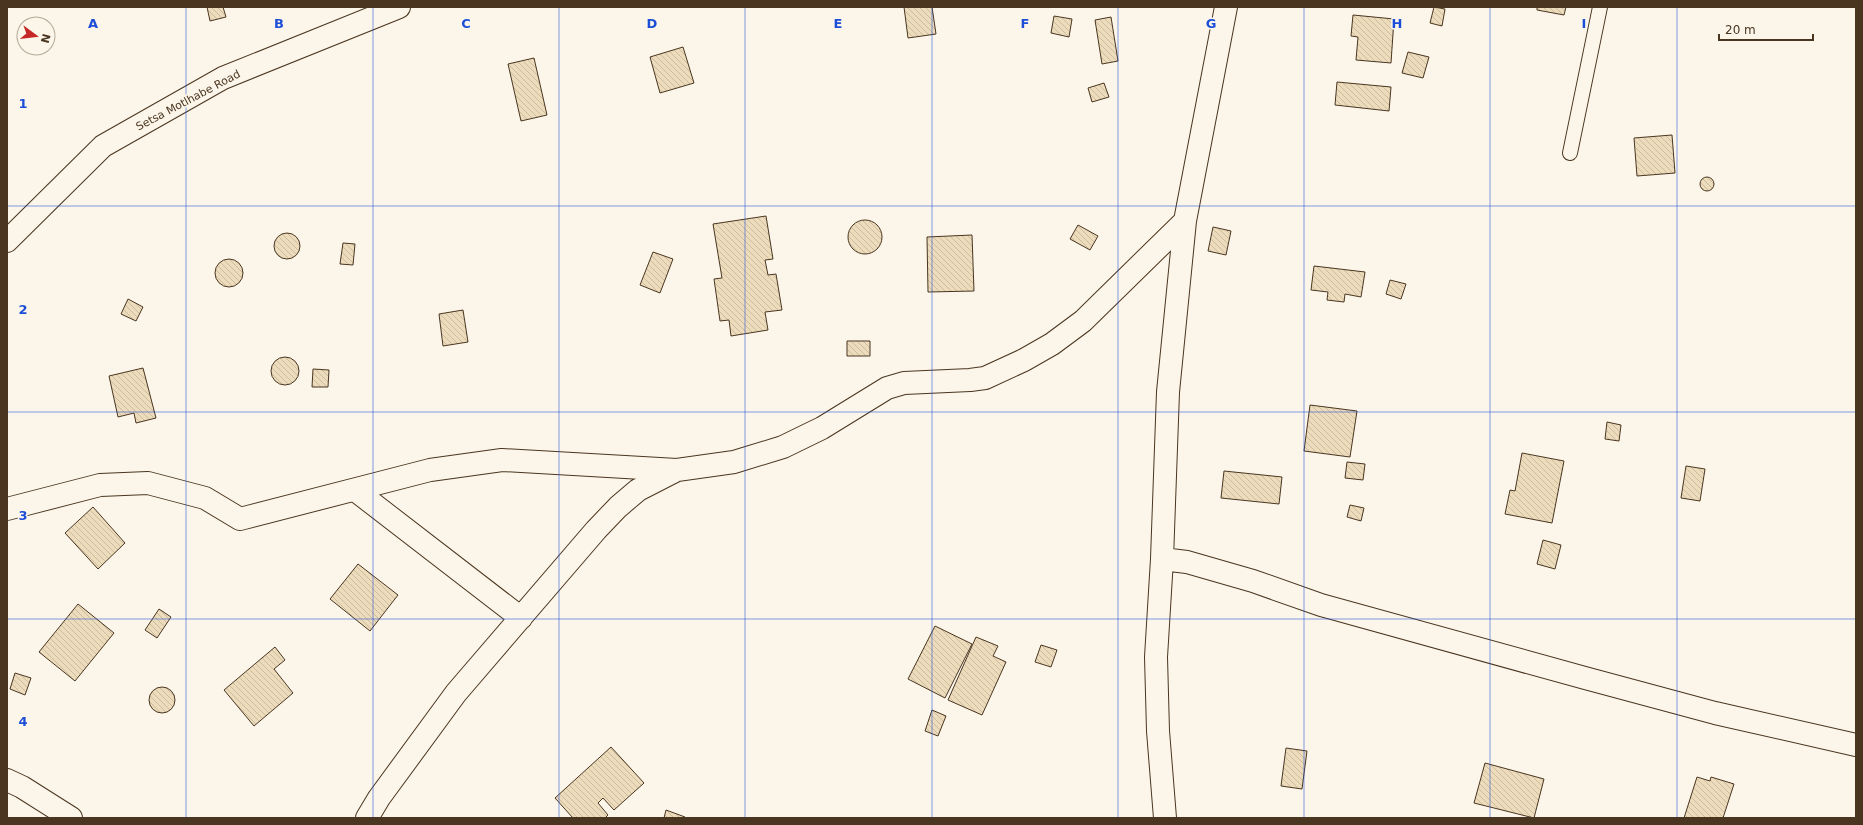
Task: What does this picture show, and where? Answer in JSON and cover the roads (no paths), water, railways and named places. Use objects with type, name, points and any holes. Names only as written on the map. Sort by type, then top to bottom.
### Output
[{"type":"street","name":"Setsa Motlhabe Road","points":[[7,241],[103,146],[223,78],[399,7]]},
{"type":"street","points":[[1165,818],[1156,697],[1156,657],[1162,558],[1168,392],[1185,221],[1226,7]]},
{"type":"street","points":[[7,509],[100,485],[148,483],[205,498],[240,519],[430,470],[502,460],[677,470],[734,462],[783,447],[822,428],[887,388],[904,383],[985,378],[1024,360],[1052,344],[1083,321],[1185,221]]},
{"type":"street","points":[[367,818],[379,798],[456,693],[596,530],[618,507],[638,490],[677,470]]},
{"type":"street","points":[[355,490],[521,618]]},
{"type":"street","points":[[1162,558],[1187,562],[1278,589],[1321,605],[1631,691],[1716,713],[1856,745]]},
{"type":"street","points":[[7,780],[22,787],[71,818]]},
{"type":"lane","points":[[1570,153],[1600,7]]}]
